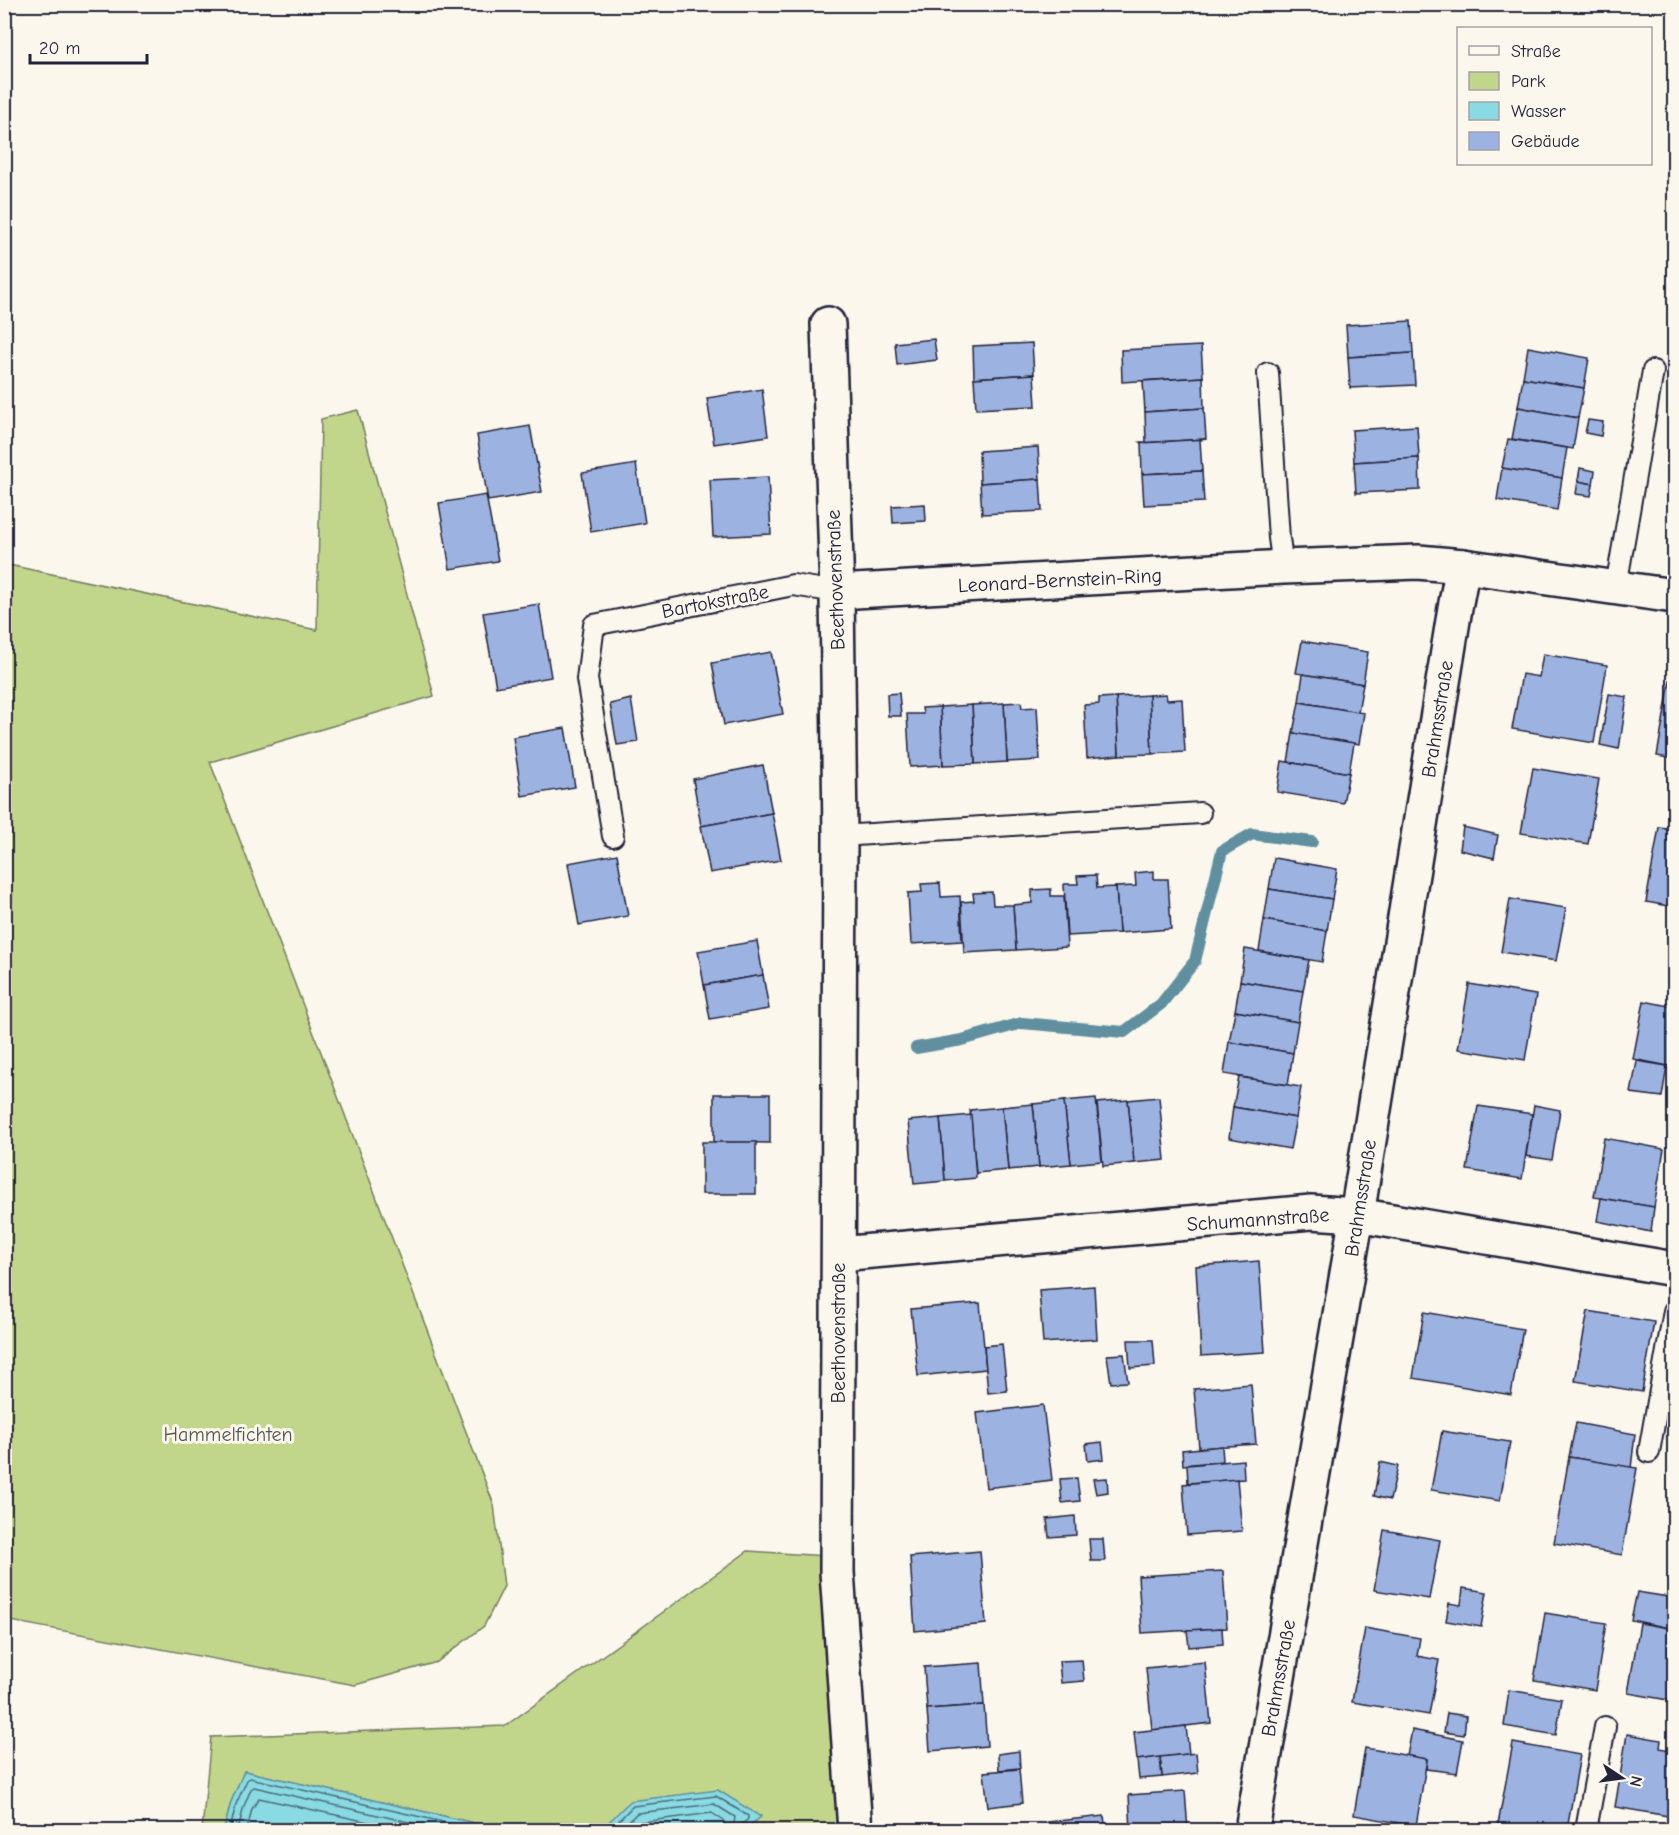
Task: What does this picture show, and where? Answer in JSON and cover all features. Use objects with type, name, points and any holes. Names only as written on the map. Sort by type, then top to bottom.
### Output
[{"type":"street","name":"Beethovenstraße","points":[[828,324],[837,592],[840,836],[837,1572],[855,1830]]},
{"type":"street","name":"Leonard-Bernstein-Ring","points":[[837,592],[1283,567],[1418,562],[1616,586],[1674,596]]},
{"type":"street","name":"Brahmsstraße","points":[[1252,1830],[1357,1215],[1463,566]]},
{"type":"street","name":"Schumannstraße","points":[[839,1254],[1311,1212],[1357,1215],[1674,1269]]},
{"type":"lane","points":[[1616,586],[1653,371]]},
{"type":"lane","points":[[1268,373],[1283,567]]},
{"type":"lane","name":"Bartokstraße","points":[[613,836],[587,679],[594,625],[793,585],[837,592]]},
{"type":"lane","points":[[840,836],[1200,813]]},
{"type":"lane","points":[[1649,1452],[1674,1311]]},
{"type":"lane","points":[[1586,1830],[1605,1727]]},
{"type":"green space","name":"Hammelfichten","points":[[358,410],[434,696],[210,762],[494,1505],[504,1586],[484,1626],[437,1662],[355,1685],[5,1620],[4,564],[317,630],[321,419]]},
{"type":"green space","points":[[748,1551],[826,1556],[839,1830],[743,1830],[760,1816],[609,1822],[615,1830],[505,1830],[245,1771],[231,1802],[224,1830],[202,1830],[211,1737],[505,1726]]},
{"type":"water","points":[[244,1771],[505,1830],[224,1830],[231,1802]]},
{"type":"water","points":[[718,1790],[761,1817],[743,1830],[615,1830],[609,1822],[630,1801]]},
{"type":"building","points":[[1411,321],[1413,353],[1348,357],[1346,325]]},
{"type":"building","points":[[934,339],[937,360],[897,365],[895,343]]},
{"type":"building","points":[[1032,343],[1034,374],[974,378],[973,346]]},
{"type":"building","points":[[1201,346],[1203,377],[1122,382],[1121,350]]},
{"type":"building","points":[[1528,347],[1589,358],[1584,388],[1523,378]]},
{"type":"building","points":[[1413,353],[1415,385],[1350,388],[1348,357]]},
{"type":"building","points":[[1034,374],[1036,406],[976,409],[974,378]]},
{"type":"building","points":[[1203,377],[1204,408],[1145,412],[1143,381]]},
{"type":"building","points":[[1523,378],[1584,388],[1578,418],[1518,407]]},
{"type":"building","points":[[762,389],[768,436],[714,444],[707,398]]},
{"type":"building","points":[[1518,407],[1578,418],[1573,449],[1512,439]]},
{"type":"building","points":[[1204,408],[1206,439],[1141,443],[1140,442],[1146,442],[1145,412]]},
{"type":"building","points":[[1588,420],[1603,422],[1601,436],[1585,433]]},
{"type":"building","points":[[530,426],[542,492],[488,501],[477,435]]},
{"type":"building","points":[[1417,426],[1419,458],[1354,462],[1352,430]]},
{"type":"building","points":[[1206,439],[1200,440],[1202,471],[1142,474],[1141,443]]},
{"type":"building","points":[[1508,439],[1567,448],[1562,478],[1502,468]]},
{"type":"building","points":[[1038,447],[1040,479],[980,483],[979,451]]},
{"type":"building","points":[[1419,458],[1420,490],[1356,493],[1354,462]]},
{"type":"building","points":[[636,464],[645,523],[591,532],[582,473]]},
{"type":"building","points":[[1502,468],[1562,478],[1557,510],[1497,500]]},
{"type":"building","points":[[1580,468],[1595,471],[1593,484],[1578,481]]},
{"type":"building","points":[[1202,471],[1204,502],[1144,505],[1142,474]]},
{"type":"building","points":[[768,477],[771,534],[713,537],[710,480]]},
{"type":"building","points":[[1040,479],[1042,511],[982,514],[980,483]]},
{"type":"building","points":[[1578,481],[1593,484],[1591,496],[1576,494]]},
{"type":"building","points":[[486,495],[498,561],[450,569],[439,503]]},
{"type":"building","points":[[925,504],[926,521],[893,523],[892,506]]},
{"type":"building","points":[[539,604],[551,677],[496,687],[483,613]]},
{"type":"building","points":[[1302,641],[1368,652],[1363,684],[1296,673]]},
{"type":"building","points":[[771,652],[783,714],[724,725],[712,663]]},
{"type":"building","points":[[1543,654],[1607,665],[1594,743],[1512,729],[1522,674],[1539,677]]},
{"type":"building","points":[[1672,669],[1674,669],[1674,759],[1657,756]]},
{"type":"building","points":[[1303,674],[1363,684],[1358,712],[1299,702]]},
{"type":"building","points":[[899,693],[901,716],[888,716],[887,694]]},
{"type":"building","points":[[1166,694],[1167,700],[1182,699],[1185,752],[1152,754],[1149,695]]},
{"type":"building","points":[[1609,694],[1627,697],[1619,749],[1600,745]]},
{"type":"building","points":[[1149,695],[1152,754],[1119,755],[1116,697]]},
{"type":"building","points":[[1116,697],[1119,755],[1087,758],[1084,705],[1099,704],[1099,698]]},
{"type":"building","points":[[631,699],[638,742],[617,745],[610,704]]},
{"type":"building","points":[[1021,702],[1022,708],[1037,707],[1040,760],[1007,762],[1004,703]]},
{"type":"building","points":[[1299,702],[1364,713],[1359,744],[1293,733]]},
{"type":"building","points":[[1004,703],[1007,762],[975,764],[972,705]]},
{"type":"building","points":[[972,705],[975,764],[943,765],[940,707]]},
{"type":"building","points":[[940,707],[943,765],[910,767],[907,714],[923,714],[922,708]]},
{"type":"building","points":[[565,728],[575,787],[522,796],[513,737]]},
{"type":"building","points":[[1293,733],[1354,743],[1349,773],[1288,762]]},
{"type":"building","points":[[1282,761],[1349,773],[1343,803],[1277,792]]},
{"type":"building","points":[[763,765],[772,813],[701,826],[693,779]]},
{"type":"building","points":[[1533,768],[1599,779],[1588,844],[1521,833]]},
{"type":"building","points":[[772,813],[781,860],[710,873],[701,826]]},
{"type":"building","points":[[1463,827],[1498,835],[1494,858],[1460,850]]},
{"type":"building","points":[[1659,827],[1674,829],[1674,907],[1646,902]]},
{"type":"building","points":[[617,854],[628,916],[579,925],[568,863]]},
{"type":"building","points":[[1274,858],[1337,869],[1332,899],[1269,889]]},
{"type":"building","points":[[1154,871],[1154,879],[1168,879],[1171,929],[1119,933],[1116,887],[1136,886],[1135,873]]},
{"type":"building","points":[[1096,875],[1097,888],[1116,887],[1119,933],[1067,936],[1064,884],[1078,884],[1077,876]]},
{"type":"building","points":[[940,883],[941,897],[960,896],[962,941],[911,944],[908,893],[922,892],[921,884]]},
{"type":"building","points":[[1051,889],[1051,896],[1064,896],[1067,947],[1016,950],[1013,905],[1032,903],[1032,890]]},
{"type":"building","points":[[1269,889],[1332,899],[1327,931],[1264,920]]},
{"type":"building","points":[[992,892],[993,905],[1013,905],[1016,950],[964,953],[961,902],[974,901],[973,893]]},
{"type":"building","points":[[1510,899],[1566,908],[1556,961],[1501,952]]},
{"type":"building","points":[[1264,920],[1327,931],[1322,962],[1259,951]]},
{"type":"building","points":[[757,941],[763,975],[704,985],[698,951]]},
{"type":"building","points":[[1245,949],[1309,960],[1303,991],[1240,981]]},
{"type":"building","points":[[763,975],[769,1009],[710,1019],[704,985]]},
{"type":"building","points":[[1240,981],[1303,991],[1298,1022],[1235,1011]]},
{"type":"building","points":[[1469,984],[1536,995],[1525,1060],[1458,1049]]},
{"type":"building","points":[[1644,1001],[1674,1007],[1674,1067],[1633,1059]]},
{"type":"building","points":[[1235,1011],[1298,1022],[1293,1053],[1229,1042]]},
{"type":"building","points":[[1229,1042],[1293,1053],[1288,1085],[1224,1074]]},
{"type":"building","points":[[1637,1061],[1667,1066],[1662,1097],[1631,1093]]},
{"type":"building","points":[[1239,1077],[1301,1087],[1296,1118],[1233,1107]]},
{"type":"building","points":[[714,1094],[770,1094],[770,1143],[714,1142]]},
{"type":"building","points":[[1159,1097],[1165,1160],[1134,1163],[1128,1100]]},
{"type":"building","points":[[1096,1098],[1102,1161],[1071,1164],[1064,1101]]},
{"type":"building","points":[[1128,1100],[1134,1163],[1103,1166],[1097,1103]]},
{"type":"building","points":[[1064,1101],[1071,1164],[1039,1167],[1033,1104]]},
{"type":"building","points":[[1033,1104],[1039,1167],[1008,1170],[1002,1107]]},
{"type":"building","points":[[1534,1105],[1560,1110],[1552,1160],[1526,1156]]},
{"type":"building","points":[[1478,1106],[1532,1114],[1522,1179],[1467,1170]]},
{"type":"building","points":[[1002,1107],[1008,1170],[976,1173],[970,1110]]},
{"type":"building","points":[[1233,1107],[1296,1118],[1290,1149],[1229,1138]]},
{"type":"building","points":[[971,1115],[976,1178],[945,1181],[940,1118]]},
{"type":"building","points":[[940,1118],[945,1181],[914,1184],[908,1121]]},
{"type":"building","points":[[1604,1138],[1664,1149],[1654,1207],[1594,1197]]},
{"type":"building","points":[[702,1142],[756,1142],[756,1194],[702,1194]]},
{"type":"building","points":[[1601,1198],[1654,1207],[1651,1232],[1597,1221]]},
{"type":"building","points":[[1259,1261],[1265,1352],[1201,1356],[1196,1266]]},
{"type":"building","points":[[1094,1286],[1097,1339],[1043,1343],[1039,1290]]},
{"type":"building","points":[[980,1303],[986,1369],[918,1376],[911,1309]]},
{"type":"building","points":[[1588,1311],[1654,1322],[1642,1392],[1575,1381]]},
{"type":"building","points":[[1424,1312],[1523,1329],[1511,1395],[1413,1378]]},
{"type":"building","points":[[1128,1340],[1153,1340],[1155,1366],[1130,1368]]},
{"type":"building","points":[[1002,1344],[1007,1391],[988,1393],[984,1346]]},
{"type":"building","points":[[1124,1354],[1128,1382],[1111,1383],[1107,1355]]},
{"type":"building","points":[[1251,1384],[1256,1444],[1199,1448],[1194,1389]]},
{"type":"building","points":[[1043,1405],[1052,1480],[986,1488],[977,1413]]},
{"type":"building","points":[[1576,1423],[1635,1434],[1631,1468],[1569,1457]]},
{"type":"building","points":[[1442,1431],[1510,1442],[1500,1501],[1431,1490]]},
{"type":"building","points":[[1102,1442],[1104,1459],[1088,1461],[1086,1444]]},
{"type":"building","points":[[1222,1446],[1223,1461],[1183,1465],[1182,1450]]},
{"type":"building","points":[[1569,1457],[1637,1468],[1622,1555],[1554,1543]]},
{"type":"building","points":[[1243,1460],[1244,1479],[1188,1483],[1187,1465]]},
{"type":"building","points":[[1380,1462],[1398,1466],[1390,1500],[1374,1496]]},
{"type":"building","points":[[1077,1478],[1080,1501],[1062,1503],[1060,1479]]},
{"type":"building","points":[[1107,1478],[1108,1492],[1096,1494],[1093,1479]]},
{"type":"building","points":[[1237,1479],[1242,1531],[1187,1535],[1183,1484]]},
{"type":"building","points":[[1075,1516],[1076,1535],[1049,1537],[1047,1519]]},
{"type":"building","points":[[1384,1530],[1440,1540],[1429,1599],[1374,1590]]},
{"type":"building","points":[[1089,1539],[1103,1539],[1105,1561],[1091,1561]]},
{"type":"building","points":[[980,1551],[986,1624],[915,1631],[910,1557]]},
{"type":"building","points":[[1223,1571],[1227,1628],[1142,1633],[1138,1576]]},
{"type":"building","points":[[1463,1588],[1487,1592],[1481,1627],[1446,1621],[1449,1603],[1461,1605]]},
{"type":"building","points":[[1637,1592],[1674,1598],[1674,1629],[1631,1620]]},
{"type":"building","points":[[1545,1613],[1606,1623],[1595,1690],[1534,1680]]},
{"type":"building","points":[[1640,1623],[1674,1629],[1674,1701],[1628,1693]]},
{"type":"building","points":[[1222,1628],[1223,1644],[1189,1647],[1187,1630]]},
{"type":"building","points":[[1365,1628],[1420,1638],[1417,1656],[1439,1660],[1429,1715],[1352,1702]]},
{"type":"building","points":[[1082,1660],[1084,1681],[1061,1683],[1059,1661]]},
{"type":"building","points":[[1205,1662],[1211,1723],[1152,1730],[1146,1668]]},
{"type":"building","points":[[981,1663],[984,1705],[927,1709],[924,1667]]},
{"type":"building","points":[[1509,1690],[1562,1699],[1556,1735],[1504,1726]]},
{"type":"building","points":[[984,1705],[987,1746],[930,1751],[927,1709]]},
{"type":"building","points":[[1447,1713],[1466,1716],[1464,1735],[1444,1732]]},
{"type":"building","points":[[1186,1726],[1189,1754],[1137,1760],[1134,1732]]},
{"type":"building","points":[[1412,1730],[1463,1740],[1457,1773],[1426,1769],[1427,1759],[1407,1756]]},
{"type":"building","points":[[1627,1734],[1661,1740],[1660,1748],[1674,1751],[1674,1817],[1615,1807]]},
{"type":"building","points":[[1513,1743],[1580,1755],[1567,1830],[1497,1830]]},
{"type":"building","points":[[1365,1748],[1427,1759],[1416,1826],[1354,1815]]},
{"type":"building","points":[[1019,1751],[1020,1768],[999,1770],[998,1754]]},
{"type":"building","points":[[1196,1753],[1198,1773],[1162,1777],[1160,1757]]},
{"type":"building","points":[[1160,1757],[1162,1777],[1139,1779],[1137,1760]]},
{"type":"building","points":[[1019,1769],[1022,1803],[988,1807],[984,1772]]},
{"type":"building","points":[[1185,1791],[1188,1830],[1131,1830],[1129,1795]]},
{"type":"building","points":[[1104,1816],[1106,1830],[1049,1830],[1048,1822]]},
{"type":"waterway","points":[[916,1048],[962,1040],[1022,1023],[1124,1032],[1161,1004],[1195,961],[1222,851],[1252,834],[1312,842]]}]
